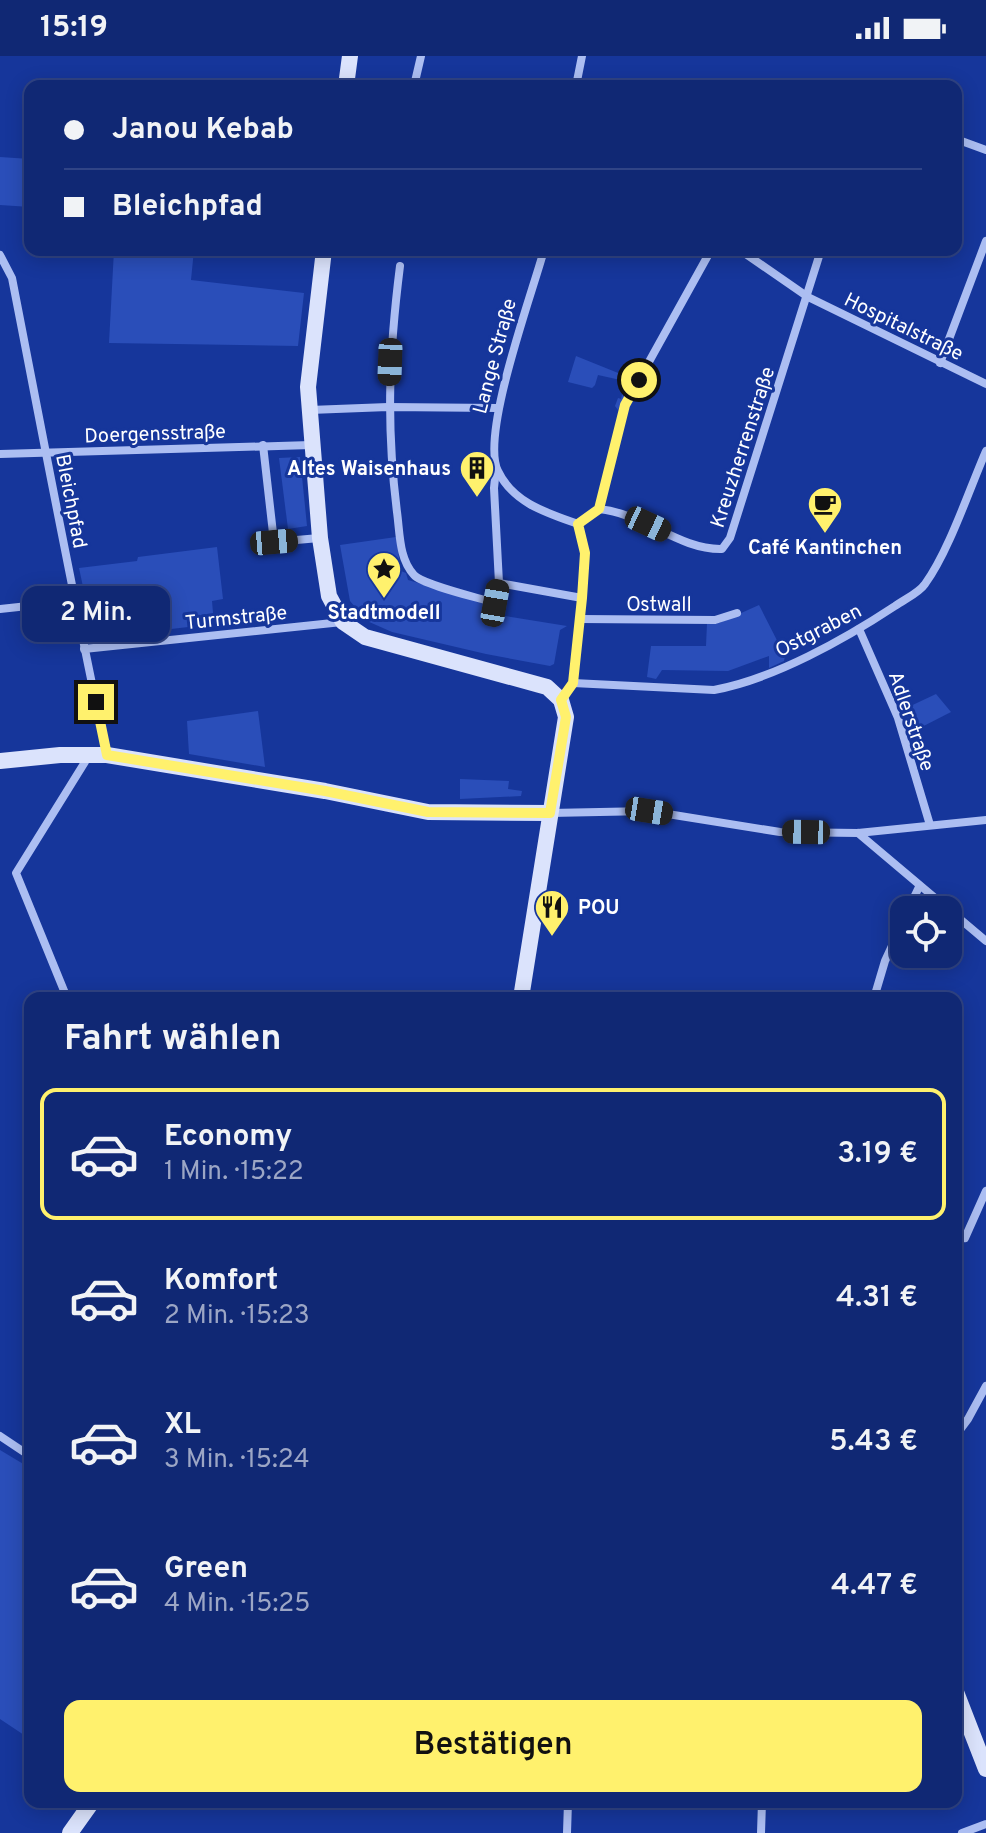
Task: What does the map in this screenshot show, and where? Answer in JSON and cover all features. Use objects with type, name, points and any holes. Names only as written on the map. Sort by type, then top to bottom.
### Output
[{"type":"main road","points":[[347,80],[350,56]]},
{"type":"main road","points":[[323,256],[310,358],[309,410],[320,538],[329,596],[343,622],[365,637],[547,687],[561,700],[566,717],[522,992]]},
{"type":"main road","points":[[0,761],[107,755],[325,791],[428,812],[550,813]]},
{"type":"main road","points":[[962,1707],[986,1769]]},
{"type":"main road","points":[[70,1833],[88,1808]]},
{"type":"street","points":[[415,80],[421,56]]},
{"type":"street","points":[[577,80],[582,56]]},
{"type":"street","points":[[962,141],[986,150]]},
{"type":"street","points":[[940,363],[986,241]]},
{"type":"street","name":"Bleichpfad","points":[[0,255],[12,278],[107,755]]},
{"type":"street","name":"Lange Straße","points":[[499,583],[494,488],[497,408],[542,256]]},
{"type":"street","points":[[578,524],[599,509],[625,405],[708,256]]},
{"type":"street","name":"Hospitalstraße","points":[[749,256],[808,297],[986,384]]},
{"type":"street","name":"Kreuzherrenstraße","points":[[599,509],[619,511],[704,550],[722,549],[730,538],[819,256]]},
{"type":"street","points":[[400,266],[391,340],[388,407],[391,463],[404,563],[417,579],[495,603],[499,583],[582,598]]},
{"type":"street","points":[[309,410],[497,408]]},
{"type":"street","points":[[263,445],[274,542],[320,538]]},
{"type":"street","name":"Doergensstraße","points":[[0,454],[311,445]]},
{"type":"street","name":"Ostgraben","points":[[573,683],[714,690],[736,686],[859,629],[924,587],[986,451]]},
{"type":"street","points":[[496,469],[520,500],[545,513],[578,524]]},
{"type":"street","points":[[561,700],[573,683],[580,619],[585,553],[578,524]]},
{"type":"street","points":[[0,609],[74,601]]},
{"type":"street","name":"Ostwall","points":[[580,619],[715,620],[737,613]]},
{"type":"street","name":"Turmstraße","points":[[84,649],[343,622]]},
{"type":"street","name":"Adlerstraße","points":[[859,629],[898,718],[930,825]]},
{"type":"street","points":[[65,992],[16,873],[85,762],[84,755]]},
{"type":"street","points":[[550,813],[649,811],[780,832],[858,833],[986,820]]},
{"type":"street","points":[[858,833],[986,941]]},
{"type":"street","points":[[915,896],[919,887]]},
{"type":"street","points":[[876,992],[890,950]]},
{"type":"street","points":[[965,1238],[986,1191]]},
{"type":"street","points":[[962,1427],[986,1386]]},
{"type":"street","points":[[0,1436],[24,1452]]},
{"type":"street","points":[[567,1833],[568,1808]]},
{"type":"street","points":[[761,1833],[762,1808]]},
{"type":"street","points":[[962,1833],[986,1824]]},
{"type":"shaded area","points":[[0,157],[24,159],[24,207],[0,205]]},
{"type":"shaded area","points":[[114,256],[193,256],[191,280],[304,293],[298,346],[109,343]]},
{"type":"shaded area","points":[[576,356],[633,379],[618,410],[615,406],[618,398],[621,399],[625,381],[598,375],[592,388],[568,382]]},
{"type":"shaded area","points":[[300,457],[307,526],[288,529],[279,458]]},
{"type":"shaded area","points":[[396,537],[401,571],[406,573],[408,580],[495,605],[493,614],[567,626],[560,630],[554,664],[550,666],[486,654],[392,632],[367,621],[350,601],[340,545]]},
{"type":"shaded area","points":[[217,547],[223,599],[212,601],[214,624],[94,638],[79,568]]},
{"type":"shaded area","points":[[759,605],[785,656],[784,661],[769,668],[769,656],[728,671],[662,670],[656,679],[647,677],[651,646],[706,646],[707,623],[719,623]]},
{"type":"shaded area","points":[[936,694],[951,712],[910,733],[902,710]]},
{"type":"shaded area","points":[[258,711],[265,767],[189,754],[187,721]]},
{"type":"shaded area","points":[[460,779],[509,781],[508,789],[522,791],[521,796],[460,799]]},
{"type":"shaded area","points":[[0,1450],[24,1464],[24,1735],[0,1719]]},
{"type":"place","name":"Altes Waisenhaus","points":[[477,499]]},
{"type":"place","name":"Café Kantinchen","points":[[825,535]]},
{"type":"place","name":"Stadtmodell","points":[[384,600]]},
{"type":"place","name":"POU","points":[[552,938]]},
{"type":"route","points":[[96,702],[107,755],[325,791],[428,812],[550,813],[566,717],[561,700],[573,683],[582,598],[585,553],[578,524],[599,509],[625,405],[639,380]]}]
